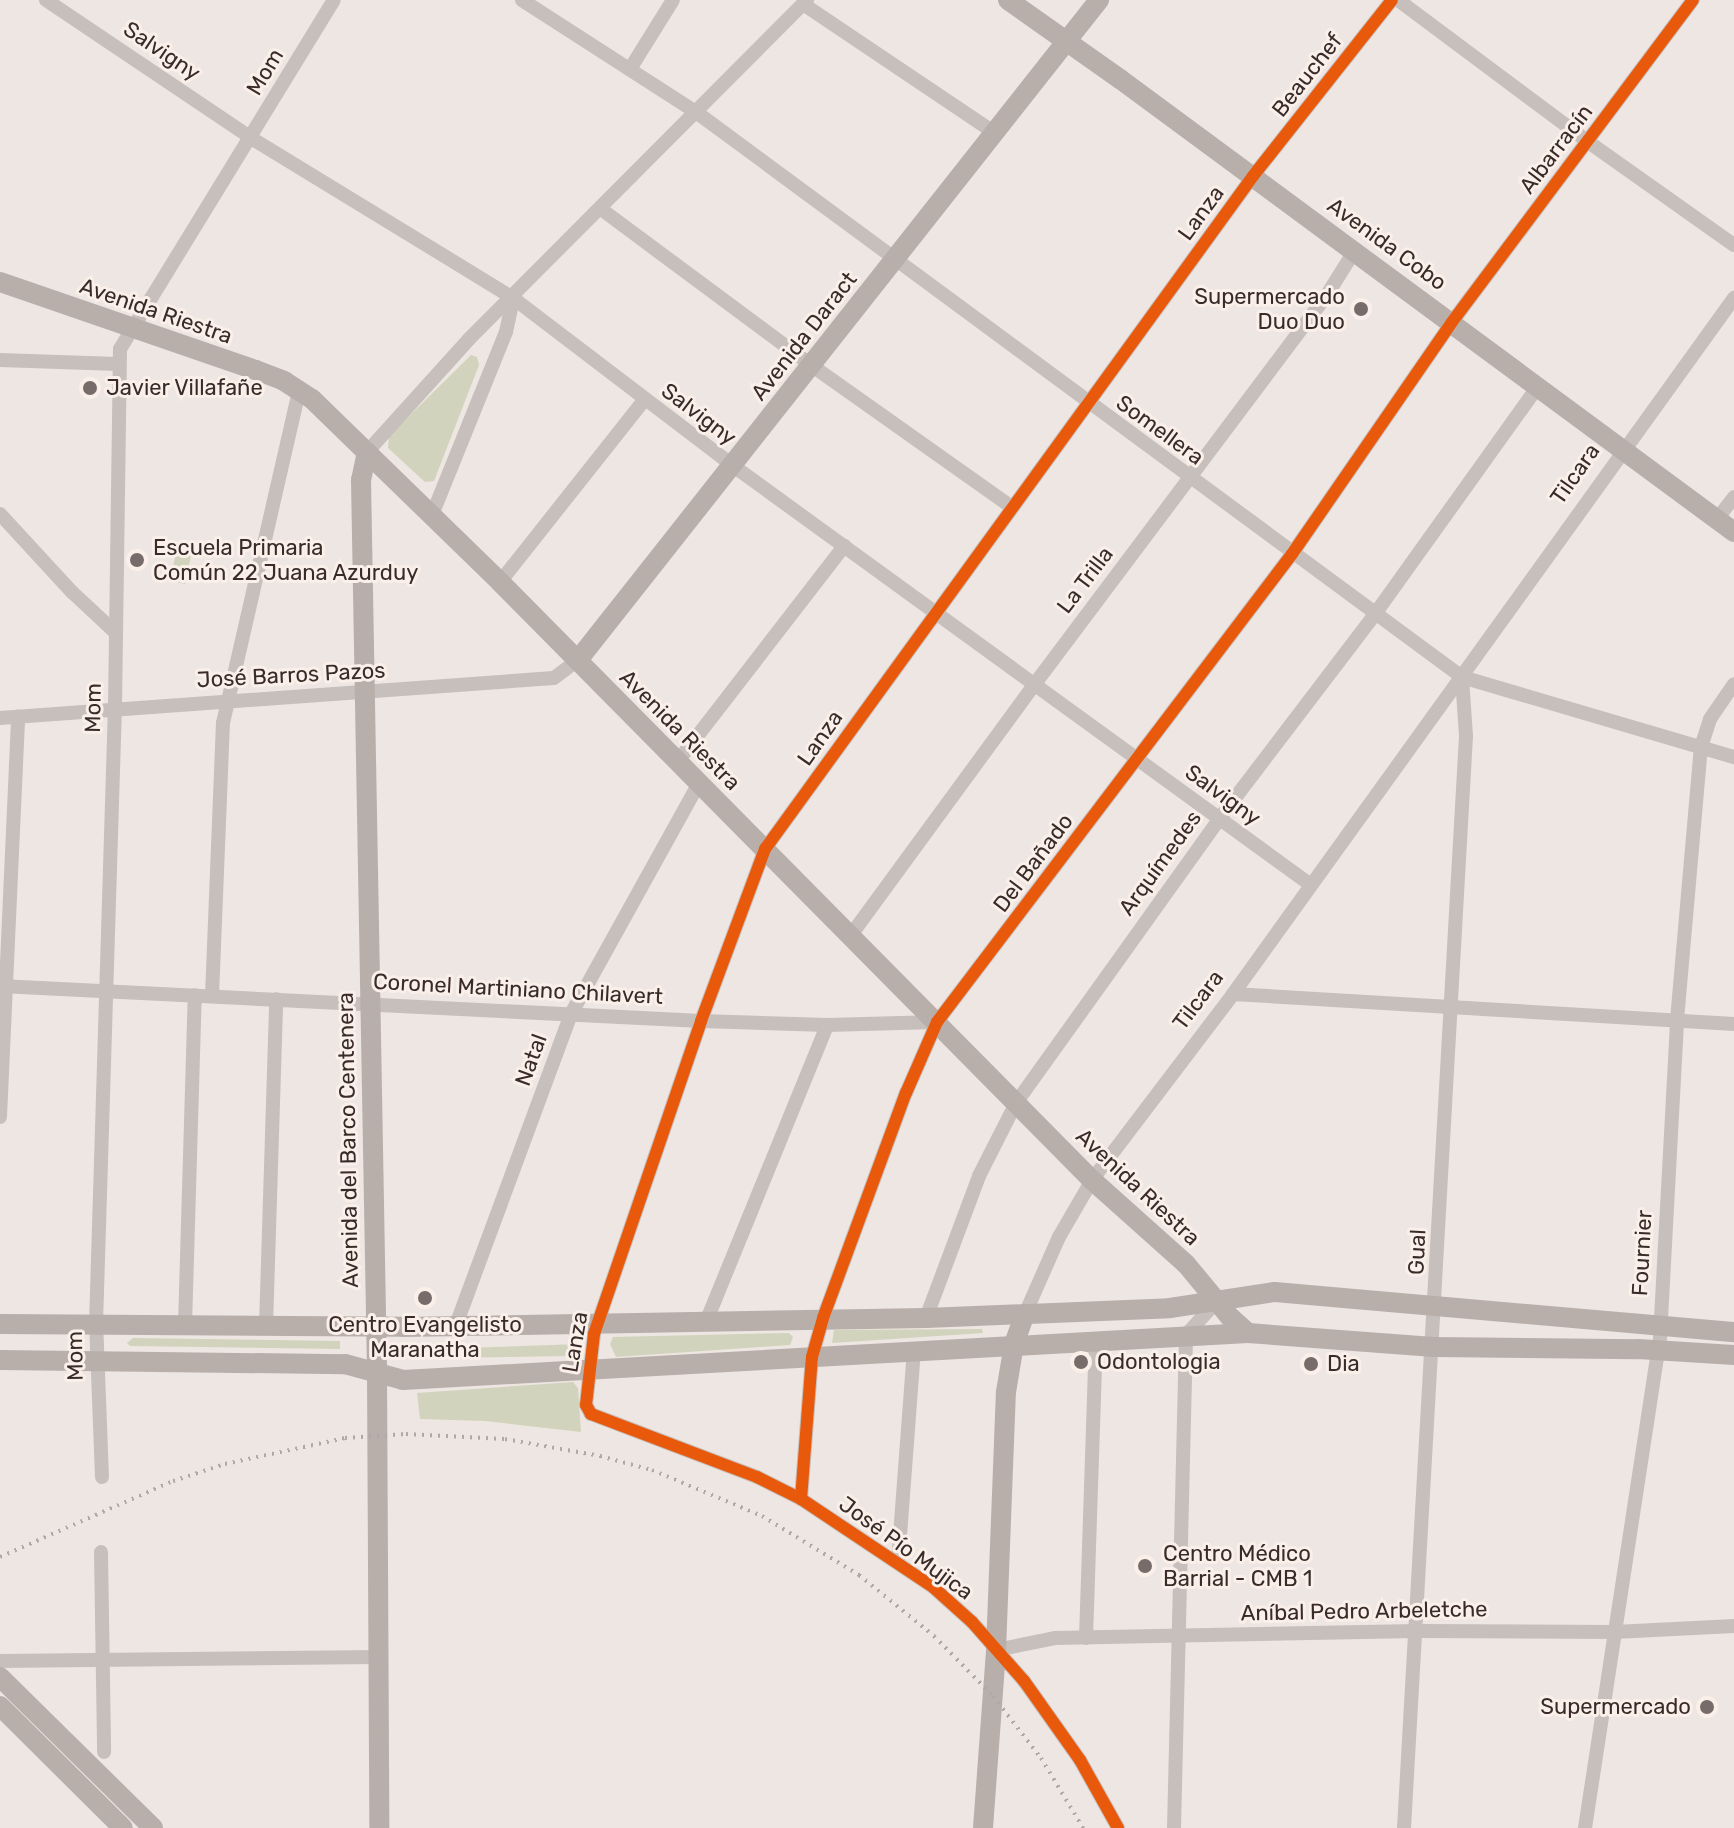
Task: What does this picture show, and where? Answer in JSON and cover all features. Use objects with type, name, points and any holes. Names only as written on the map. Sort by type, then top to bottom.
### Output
[{"type":"main road","name":"Avenida Cobo","points":[[1008,0],[1355,250],[1726,526]]},
{"type":"main road","name":"Avenida Daract","points":[[578,660],[1099,0]]},
{"type":"main road","name":"Avenida Riestra","points":[[0,282],[256,370],[299,390],[500,582],[1092,1180],[1186,1264],[1248,1333]]},
{"type":"main road","name":"Avenida del Barco Centenera","points":[[367,452],[361,480],[377,1373],[379,1828]]},
{"type":"main road","points":[[0,1324],[376,1326],[926,1318],[1170,1308],[1275,1292],[1734,1332]]},
{"type":"main road","name":"Tilcara","points":[[983,1828],[996,1650],[1006,1392],[1014,1344],[1025,1314]]},
{"type":"main road","points":[[0,1360],[345,1364],[403,1380],[1096,1339],[1248,1333],[1433,1347],[1658,1350],[1734,1355]]},
{"type":"main road","points":[[0,1677],[153,1828]]},
{"type":"main road","points":[[0,1706],[123,1828]]},
{"type":"street","name":"Salvigny","points":[[46,0],[251,138],[513,298],[732,465],[1311,885]]},
{"type":"street","name":"Mom","points":[[102,1477],[96,1324],[115,707],[120,349],[334,0]]},
{"type":"street","name":"Somellera","points":[[522,0],[696,112],[893,261],[1462,677],[1734,757]]},
{"type":"street","points":[[630,69],[673,0]]},
{"type":"street","points":[[1395,0],[1734,245]]},
{"type":"street","name":"Beauchef","points":[[1253,176],[1395,0]]},
{"type":"street","name":"Albarracín","points":[[1452,322],[1693,0]]},
{"type":"street","points":[[367,452],[469,339],[805,2],[995,133]]},
{"type":"street","name":"Lanza","points":[[586,1405],[596,1323],[701,1021],[765,849],[1010,506],[1253,176]]},
{"type":"street","points":[[601,209],[811,365],[1010,506]]},
{"type":"street","name":"La Trilla","points":[[851,935],[1034,685],[1325,298],[1355,250]]},
{"type":"street","points":[[432,515],[506,332],[513,298]]},
{"type":"street","name":"Tilcara","points":[[1025,1314],[1059,1237],[1092,1180],[1233,994],[1462,677],[1622,448],[1734,298]]},
{"type":"street","name":"Del Bañado","points":[[801,1499],[812,1357],[823,1318],[906,1093],[937,1022],[1292,554],[1452,322]]},
{"type":"street","points":[[0,360],[118,364]]},
{"type":"street","name":"Arquímedes","points":[[926,1318],[979,1176],[1016,1103],[1219,819],[1375,614],[1538,386]]},
{"type":"street","points":[[212,996],[223,723],[231,701],[299,390]]},
{"type":"street","points":[[500,582],[644,400]]},
{"type":"street","points":[[1726,526],[1734,497]]},
{"type":"street","points":[[0,514],[72,592],[116,633]]},
{"type":"street","points":[[678,761],[844,546]]},
{"type":"street","name":"José Barros Pazos","points":[[0,718],[115,707],[363,694],[554,678],[578,660]]},
{"type":"street","name":"Gual","points":[[1404,1828],[1466,736],[1462,677]]},
{"type":"street","name":"Fournier","points":[[1585,1828],[1658,1350],[1677,1020],[1701,747],[1710,719],[1734,684]]},
{"type":"street","points":[[0,1117],[2,986],[18,716]]},
{"type":"street","name":"Natal","points":[[456,1325],[571,1014],[699,783]]},
{"type":"street","name":"Coronel Martiniano Chilavert","points":[[2,986],[701,1021],[827,1025],[937,1022]]},
{"type":"street","points":[[1233,994],[1734,1024]]},
{"type":"street","points":[[185,1325],[195,995]]},
{"type":"street","points":[[266,1326],[276,999]]},
{"type":"street","points":[[706,1322],[827,1025]]},
{"type":"street","points":[[1174,1828],[1186,1335],[1217,1301]]},
{"type":"street","points":[[1086,1638],[1096,1339]]},
{"type":"street","points":[[898,1562],[914,1351]]},
{"type":"street","name":"José Pío Mujica","points":[[586,1405],[597,1418],[757,1477],[801,1499],[898,1562],[972,1622],[1051,1716],[1118,1828]]},
{"type":"street","points":[[101,1552],[104,1752]]},
{"type":"street","name":"Aníbal Pedro Arbeletche","points":[[996,1650],[1055,1638],[1417,1631],[1615,1632],[1734,1626]]},
{"type":"street","points":[[0,1661],[378,1657]]},
{"type":"green space","points":[[471,355],[477,357],[479,365],[434,481],[425,482],[388,448],[389,436]]},
{"type":"green space","points":[[177,548],[192,551],[185,584],[170,581]]},
{"type":"green space","points":[[982,1329],[983,1333],[832,1343],[834,1330]]},
{"type":"green space","points":[[789,1333],[793,1337],[790,1345],[616,1357],[610,1344],[613,1337]]},
{"type":"green space","points":[[133,1338],[340,1341],[340,1349],[130,1346],[127,1343]]},
{"type":"green space","points":[[581,1344],[580,1356],[440,1358],[438,1349]]},
{"type":"green space","points":[[573,1382],[578,1388],[581,1432],[485,1421],[420,1419],[417,1393]]},
{"type":"railway","points":[[0,1557],[173,1481],[225,1464],[345,1438],[406,1434],[505,1439],[600,1456],[652,1470],[762,1516],[859,1575],[934,1636],[993,1696],[1041,1758],[1083,1828]]},
{"type":"cycle path","points":[[1118,1828],[1080,1760],[1024,1681],[972,1622],[933,1587],[801,1499],[757,1477],[591,1414],[586,1405],[594,1334],[701,1021],[765,849],[1253,176],[1392,0]]},
{"type":"cycle path","points":[[801,1499],[812,1357],[823,1318],[906,1093],[937,1022],[1292,554],[1452,322],[1693,0]]},
{"type":"place","name":"Supermercado Duo Duo","points":[[1361,309]]},
{"type":"place","name":"Javier Villafañe","points":[[90,388]]},
{"type":"place","name":"Escuela Primaria Común 22 Juana Azurduy","points":[[137,560]]},
{"type":"place","name":"Centro Evangelisto Maranatha","points":[[425,1298]]},
{"type":"place","name":"Odontologia","points":[[1081,1362]]},
{"type":"place","name":"Dia","points":[[1311,1364]]},
{"type":"place","name":"Centro Médico Barrial - CMB 1","points":[[1145,1566]]},
{"type":"place","name":"Supermercado","points":[[1707,1707]]}]
